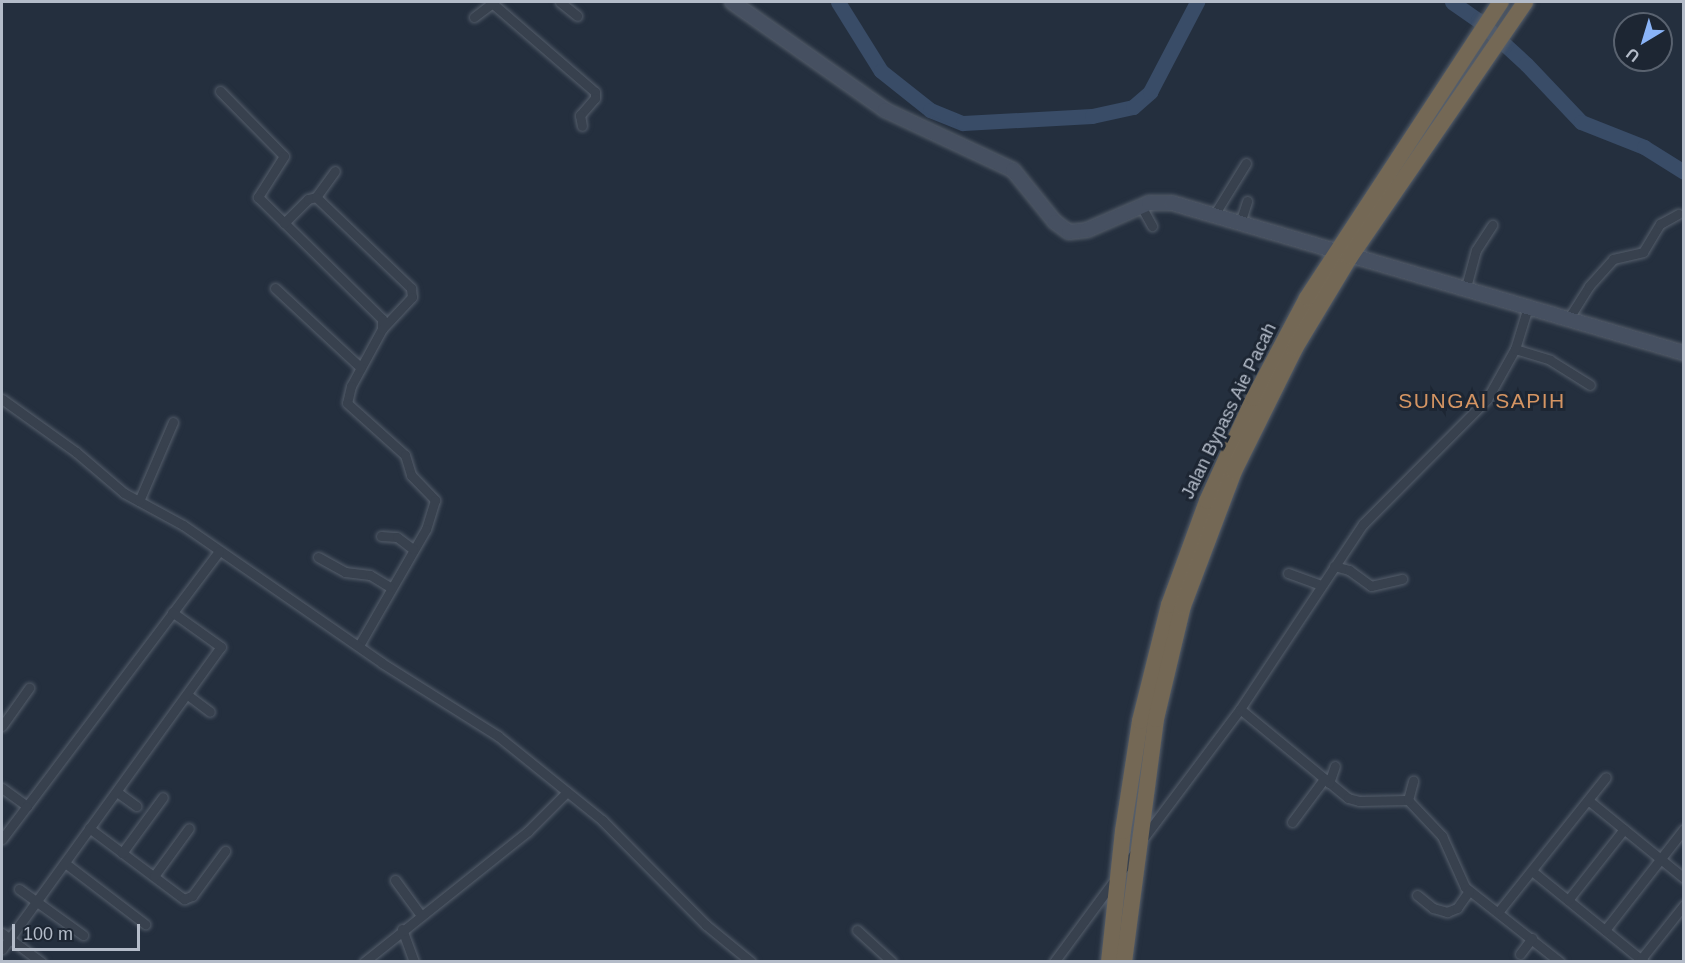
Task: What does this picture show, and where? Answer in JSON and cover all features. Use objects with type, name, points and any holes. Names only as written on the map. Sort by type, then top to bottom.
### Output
[{"type":"highway","name":"Jalan Bypass Aie Pacah","points":[[1134,815],[1138,732],[1158,646],[1190,542],[1254,398],[1459,63],[1501,2]]},
{"type":"highway","name":"Jalan Bypass Aie Pacah","points":[[1342,254],[1523,4]]},
{"type":"highway","points":[[1125,962],[1137,848],[1134,815]]},
{"type":"highway","points":[[1110,962],[1121,875],[1134,815]]},
{"type":"street","points":[[474,17],[493,2],[595,92],[595,98],[580,115],[582,126]]},
{"type":"street","points":[[560,2],[577,16]]},
{"type":"street","points":[[732,2],[877,106],[908,124],[1013,170],[1056,222],[1069,232],[1087,230],[1141,206],[1172,203],[1342,254],[1466,287],[1527,310],[1683,353]]},
{"type":"street","points":[[220,91],[285,156],[258,197],[382,319],[382,329]]},
{"type":"street","points":[[1214,216],[1246,163]]},
{"type":"street","points":[[285,223],[308,200],[315,197],[335,171]]},
{"type":"street","points":[[315,197],[413,291],[412,297],[382,329],[361,368],[347,403],[405,455],[411,475],[435,501],[426,529],[390,587],[360,644]]},
{"type":"street","points":[[1240,223],[1248,201]]},
{"type":"street","points":[[1141,206],[1152,225]]},
{"type":"street","points":[[1567,321],[1589,286],[1613,259],[1643,252],[1660,224],[1678,214]]},
{"type":"street","points":[[1466,287],[1476,250],[1492,225]]},
{"type":"street","points":[[275,288],[361,368]]},
{"type":"street","points":[[1054,962],[1121,875],[1137,848],[1240,709],[1321,585],[1379,504],[1487,399],[1515,349],[1527,310]]},
{"type":"street","points":[[1515,349],[1550,360],[1590,385]]},
{"type":"street","points":[[2,399],[139,501],[183,525],[360,644],[382,663],[498,736],[610,828],[706,925],[751,962]]},
{"type":"street","points":[[139,501],[173,423]]},
{"type":"street","points":[[381,536],[397,537],[413,549]]},
{"type":"street","points":[[2,839],[219,551]]},
{"type":"street","points":[[318,557],[345,572],[370,575],[390,587]]},
{"type":"street","points":[[1334,566],[1349,570],[1371,586],[1402,579]]},
{"type":"street","points":[[1288,573],[1321,585]]},
{"type":"street","points":[[2,949],[11,940],[89,828],[189,696],[221,647],[172,612]]},
{"type":"street","points":[[3,720],[29,688]]},
{"type":"street","points":[[189,696],[210,712]]},
{"type":"street","points":[[1240,709],[1348,798],[1359,801],[1408,800],[1442,836],[1469,891],[1499,911],[1560,962]]},
{"type":"street","points":[[1292,822],[1327,781],[1335,766]]},
{"type":"street","points":[[1499,911],[1606,777]]},
{"type":"street","points":[[1408,800],[1413,782]]},
{"type":"street","points":[[2,788],[27,806]]},
{"type":"street","points":[[117,792],[135,806]]},
{"type":"street","points":[[364,962],[420,914],[523,835],[567,792]]},
{"type":"street","points":[[122,853],[163,797]]},
{"type":"street","points":[[1588,800],[1683,878]]},
{"type":"street","points":[[89,828],[187,899],[225,851]]},
{"type":"street","points":[[154,876],[189,828]]},
{"type":"street","points":[[1568,900],[1624,829]]},
{"type":"street","points":[[1605,930],[1683,829]]},
{"type":"street","points":[[65,863],[145,924]]},
{"type":"street","points":[[1532,871],[1642,960],[1683,905]]},
{"type":"street","points":[[395,880],[420,914]]},
{"type":"street","points":[[19,889],[82,935]]},
{"type":"street","points":[[1417,895],[1433,908],[1447,912],[1457,908],[1469,891]]},
{"type":"street","points":[[402,929],[414,962]]},
{"type":"street","points":[[857,930],[892,962]]},
{"type":"street","points":[[2,933],[41,962]]},
{"type":"street","points":[[1520,954],[1532,938]]},
{"type":"waterway","points":[[838,2],[881,71],[930,110],[963,123],[1092,116],[1133,107],[1150,92],[1197,2]]},
{"type":"waterway","points":[[1452,2],[1478,20],[1526,64],[1581,122],[1644,147],[1684,172]]},
{"type":"district","name":"SUNGAI SAPIH","points":[[1482,401]]}]
